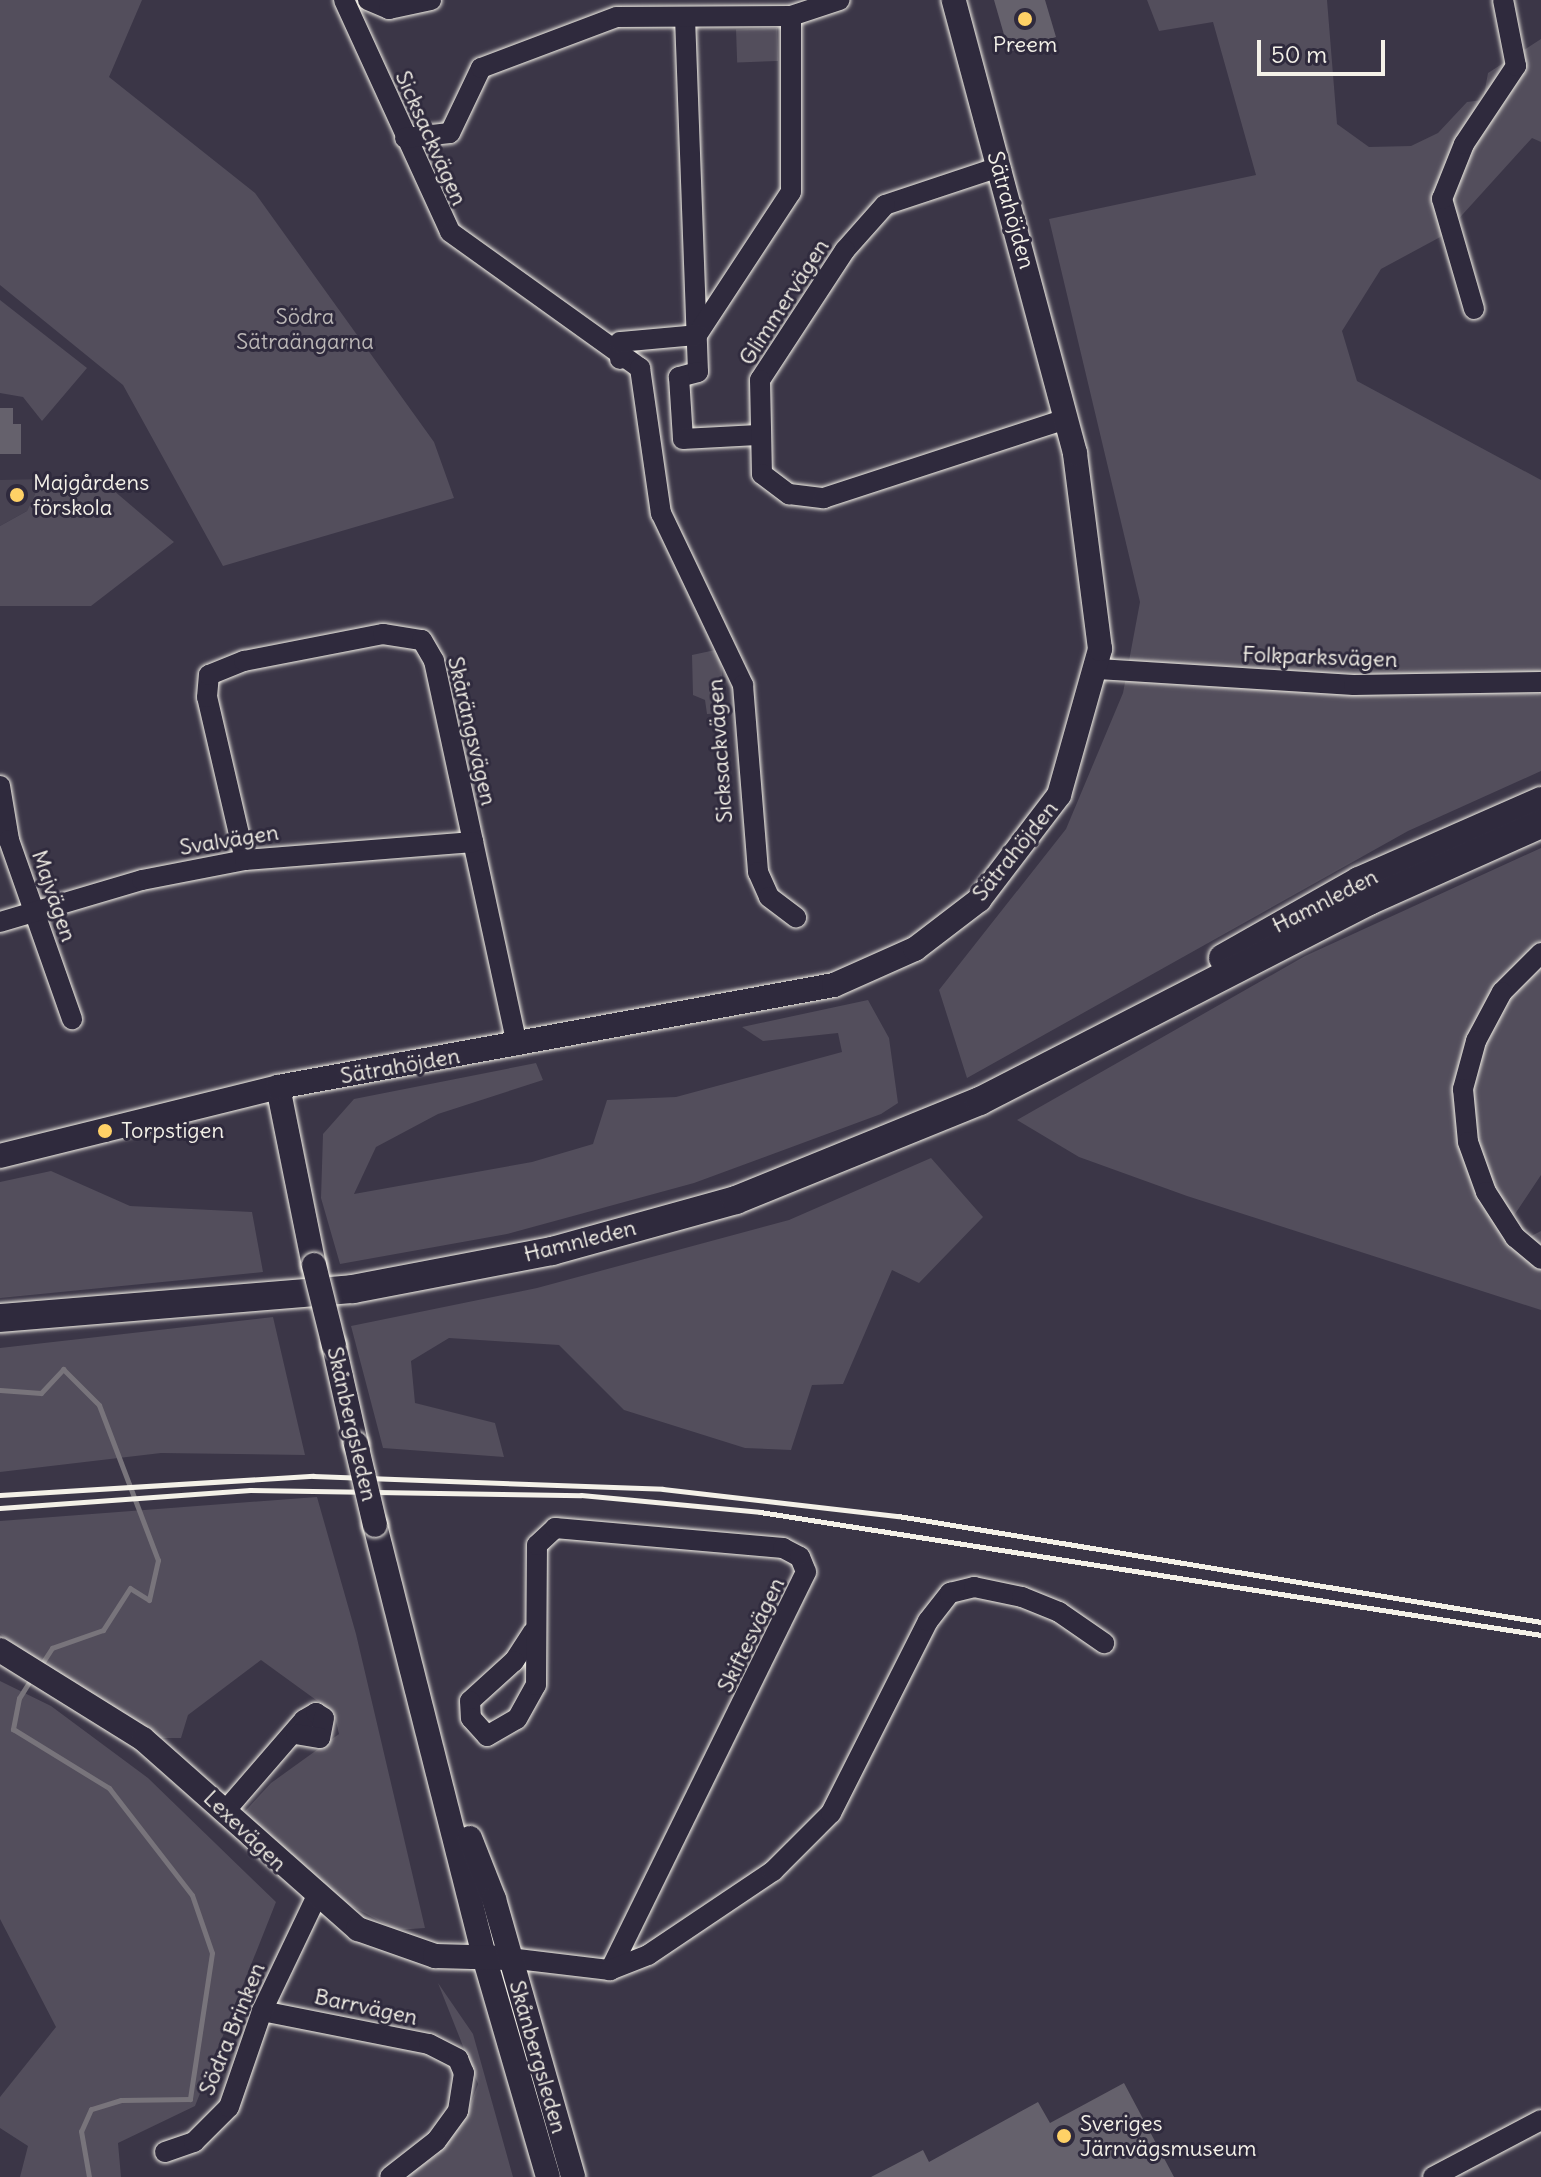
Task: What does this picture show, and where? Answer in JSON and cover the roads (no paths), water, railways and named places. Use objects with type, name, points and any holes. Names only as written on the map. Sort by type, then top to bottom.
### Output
[{"type":"main road","name":"Hamnleden","points":[[1123,1026],[1283,920],[1541,801]]},
{"type":"main road","name":"Hamnleden","points":[[0,1318],[353,1289],[552,1251],[736,1200],[890,1142],[1369,901],[1541,824]]},
{"type":"street","name":"Sicksackvägen","points":[[344,0],[450,232],[620,359],[640,368],[650,439],[671,541],[743,685],[758,872],[769,897],[796,917]]},
{"type":"street","points":[[368,0],[389,9],[431,0]]},
{"type":"street","points":[[405,138],[450,133],[481,68],[636,8],[685,17],[791,16],[839,0]]},
{"type":"street","name":"Sätrahöjden","points":[[0,1156],[278,1087],[834,985],[915,949],[979,900],[1059,795],[1098,669],[1091,553],[1066,419],[954,0]]},
{"type":"street","points":[[1474,309],[1442,199],[1464,144],[1516,66],[1503,0]]},
{"type":"street","points":[[697,335],[791,192],[791,16]]},
{"type":"street","points":[[683,439],[679,377],[698,372],[685,17]]},
{"type":"street","name":"Glimmervägen","points":[[999,167],[885,205],[845,250],[760,380],[757,435],[762,474],[789,494],[824,498],[1066,419]]},
{"type":"street","points":[[620,359],[620,342],[697,335]]},
{"type":"street","points":[[650,439],[757,435]]},
{"type":"street","name":"Skårängsvägen","points":[[245,860],[207,697],[209,675],[244,661],[383,634],[422,640],[434,661],[517,1045]]},
{"type":"street","name":"Folkparksvägen","points":[[1098,669],[1354,685],[1541,682]]},
{"type":"street","name":"Majvägen","points":[[0,786],[9,840],[72,1019]]},
{"type":"street","name":"Svalvägen","points":[[0,922],[33,909],[245,860],[473,842]]},
{"type":"street","points":[[1541,953],[1502,992],[1476,1041],[1463,1089],[1468,1142],[1486,1192],[1515,1237],[1541,1259]]},
{"type":"street","name":"Skånbergsleden","points":[[278,1087],[314,1265],[375,1525],[438,1757],[485,1960],[548,2177]]},
{"type":"street","name":"Skiftesvägen","points":[[533,1632],[514,1661],[470,1701],[471,1718],[487,1736],[517,1719],[536,1685],[533,1632],[537,1545],[555,1528],[783,1548],[800,1557],[806,1572],[610,1970]]},
{"type":"street","points":[[509,1958],[610,1970],[648,1955],[773,1871],[831,1813],[928,1621],[950,1593],[974,1587],[1022,1597],[1059,1612],[1104,1643]]},
{"type":"street","name":"Lexevägen","points":[[8,1654],[59,1682],[143,1739],[226,1810],[316,1898],[358,1929],[401,1948],[485,1960],[509,1958]]},
{"type":"street","points":[[226,1810],[296,1734]]},
{"type":"street","name":"Skånbergsleden","points":[[438,1757],[494,1899],[573,2177]]},
{"type":"street","name":"Södra Brinken","points":[[165,2152],[194,2142],[229,2107],[262,2011],[316,1898]]},
{"type":"street","name":"Barrvägen","points":[[262,2011],[429,2044],[458,2059],[464,2073],[458,2111],[436,2141],[390,2177]]},
{"type":"street","points":[[1433,2177],[1541,2120]]},
{"type":"waterway","points":[[0,1390],[41,1393],[63,1369],[99,1405],[158,1560],[149,1600],[130,1588],[103,1630],[52,1648],[39,1668]]},
{"type":"waterway","points":[[31,1679],[19,1698],[13,1729],[109,1788],[192,1895],[212,1953],[190,2099],[121,2100],[91,2109],[81,2131],[89,2177]]},
{"type":"railway","points":[[0,1495],[313,1476],[663,1489],[898,1516],[1541,1622]]},
{"type":"railway","points":[[0,1508],[250,1490],[581,1495],[760,1512],[1541,1635]]},
{"type":"place","name":"Preem","points":[[1025,19]]},
{"type":"place","name":"Majgårdens förskola","points":[[17,495]]},
{"type":"place","name":"Torpstigen","points":[[105,1131]]},
{"type":"place","name":"Sveriges Järnvägsmuseum","points":[[1064,2136]]},
{"type":"park label","name":"Södra Sätraängarna","points":[[305,328]]}]
